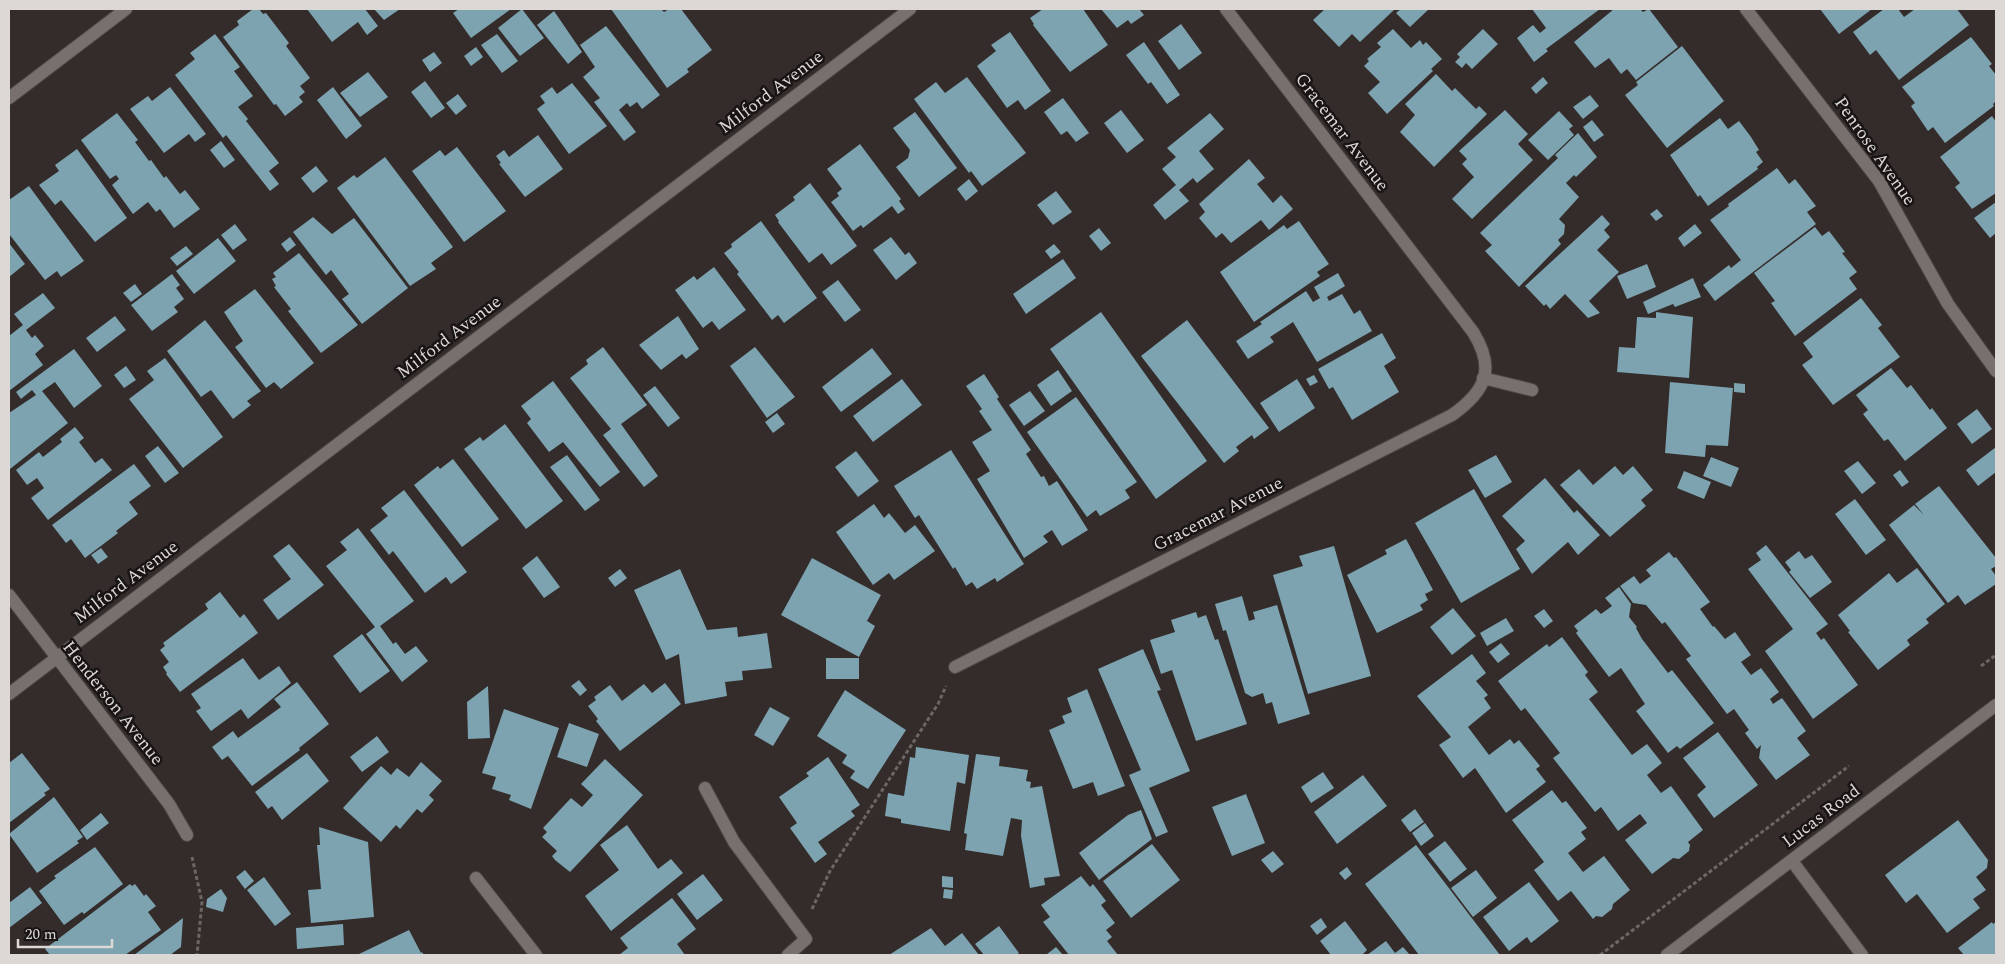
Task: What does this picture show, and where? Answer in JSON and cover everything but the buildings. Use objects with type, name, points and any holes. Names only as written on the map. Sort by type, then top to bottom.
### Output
[{"type":"street","points":[[9,98],[126,9]]},
{"type":"street","name":"Milford Avenue","points":[[9,694],[910,9]]},
{"type":"street","name":"Gracemar Avenue","points":[[955,667],[1452,415],[1470,402],[1481,386],[1486,367],[1483,349],[1472,332],[1226,9]]},
{"type":"street","name":"Penrose Avenue","points":[[1746,9],[1879,181],[1948,304],[1996,371]]},
{"type":"street","points":[[1483,378],[1532,390]]},
{"type":"street","name":"Henderson Avenue","points":[[9,595],[168,804],[187,835]]},
{"type":"street","name":"Lucas Road","points":[[1667,955],[1996,704]]},
{"type":"street","points":[[705,788],[734,842],[806,939],[788,955]]},
{"type":"street","points":[[1792,860],[1862,955]]},
{"type":"street","points":[[476,878],[536,955]]},
{"type":"path","points":[[1981,666],[1996,655]]},
{"type":"path","points":[[806,939],[813,906],[830,871],[938,704],[955,667]]},
{"type":"path","points":[[1600,955],[1849,766]]},
{"type":"path","points":[[187,835],[202,902],[197,955]]}]
